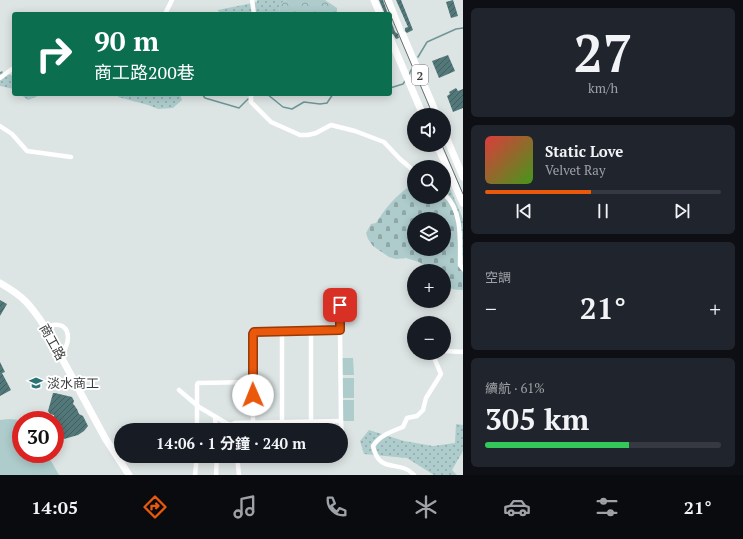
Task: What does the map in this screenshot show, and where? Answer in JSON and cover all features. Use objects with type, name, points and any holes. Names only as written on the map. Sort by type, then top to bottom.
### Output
[{"type":"main road","points":[[374,0],[379,12]]},
{"type":"main road","name":"2","points":[[388,0],[434,108]]},
{"type":"main road","name":"2","points":[[392,43],[420,108]]},
{"type":"main road","points":[[451,149],[463,177]]},
{"type":"main road","points":[[440,152],[463,203]]},
{"type":"main road","name":"商工路","points":[[0,283],[15,292],[34,310],[105,438],[129,475]]},
{"type":"street","points":[[166,12],[172,0]]},
{"type":"street","points":[[252,0],[254,12]]},
{"type":"street","points":[[0,78],[12,69]]},
{"type":"street","points":[[251,96],[251,102],[272,122],[300,135],[316,133],[331,125],[355,131],[384,142],[407,165]]},
{"type":"street","points":[[0,126],[12,134],[28,151],[71,157]]},
{"type":"street","points":[[451,202],[459,220],[460,265],[463,269]]},
{"type":"street","points":[[282,332],[282,423],[341,421],[340,305]]},
{"type":"street","points":[[44,327],[58,325],[64,328],[67,333],[68,340],[66,349],[60,356]]},
{"type":"street","points":[[253,423],[253,333],[340,330]]},
{"type":"street","points":[[311,331],[311,422]]},
{"type":"street","points":[[451,351],[463,352]]},
{"type":"street","points":[[414,475],[403,468],[387,465],[377,459],[373,446],[380,438],[403,427],[406,418],[417,416],[423,410],[426,398],[440,374],[435,360]]},
{"type":"street","points":[[196,423],[198,383],[253,382]]},
{"type":"street","points":[[178,390],[196,404],[226,423]]},
{"type":"street","points":[[215,417],[215,423]]},
{"type":"street","points":[[195,475],[196,463]]},
{"type":"street","points":[[216,475],[217,463]]},
{"type":"street","points":[[238,463],[239,475]]},
{"type":"green space","points":[[257,0],[286,0],[280,4],[279,12],[220,12],[218,10],[257,2]]},
{"type":"green space","points":[[286,0],[325,0],[337,8],[337,12],[279,12],[280,4]]},
{"type":"green space","points":[[0,72],[12,75],[12,89],[0,86]]},
{"type":"green space","points":[[23,96],[38,96],[28,100]]},
{"type":"green space","points":[[181,96],[182,100],[173,108],[158,109],[118,97]]},
{"type":"green space","points":[[407,188],[407,204],[451,204],[457,221],[459,265],[463,273],[463,290],[451,288],[451,264],[422,264],[406,258],[396,259],[389,257],[373,246],[368,239],[366,233],[371,224],[376,223],[392,201]]},
{"type":"green space","points":[[451,191],[463,219],[463,260],[460,223],[455,206],[451,200]]},
{"type":"green space","points":[[342,358],[353,358],[354,375],[342,375]]},
{"type":"green space","points":[[342,378],[354,378],[354,398],[342,398]]},
{"type":"green space","points":[[342,400],[354,400],[354,421],[342,421]]},
{"type":"green space","points":[[12,419],[12,463],[52,463],[59,475],[0,475],[0,420]]},
{"type":"green space","points":[[456,424],[463,425],[463,451],[452,470],[457,475],[434,475],[407,458],[364,454],[360,441],[369,430],[404,441],[433,446],[455,443]]},
{"type":"building","points":[[379,0],[383,0],[387,12],[384,12]]},
{"type":"building","points":[[396,0],[401,0],[413,30],[407,33],[405,28],[408,27]]},
{"type":"building","points":[[453,0],[458,16],[451,18],[446,2]]},
{"type":"building","points":[[392,24],[399,38],[396,39],[393,34]]},
{"type":"building","points":[[448,55],[455,71],[439,78],[432,61]]},
{"type":"building","points":[[456,88],[458,91],[463,89],[463,108],[453,112],[447,96],[450,94],[449,92]]},
{"type":"building","points":[[0,300],[7,304],[0,316]]},
{"type":"building","points":[[0,362],[5,372],[2,373],[11,390],[0,396]]},
{"type":"building","points":[[53,393],[72,397],[74,401],[73,404],[79,414],[83,416],[88,426],[78,435],[64,439],[64,411],[48,411]]},
{"type":"waterway","points":[[418,57],[427,42],[456,29],[463,28]]},
{"type":"waterway","points":[[409,75],[411,70]]},
{"type":"waterway","points":[[392,87],[403,84],[405,81]]},
{"type":"waterway","points":[[204,96],[205,98],[239,108],[248,99]]},
{"type":"waterway","points":[[269,96],[283,107],[292,109],[304,102],[320,104],[327,103],[332,96]]},
{"type":"tram line","points":[[384,0],[389,12]]},
{"type":"tram line","points":[[392,19],[430,108]]},
{"type":"tram line","points":[[445,152],[463,194]]},
{"type":"place","name":"淡水商工","points":[[36,383]]},
{"type":"route","points":[[253,395],[254,332],[340,330],[340,305]]}]
